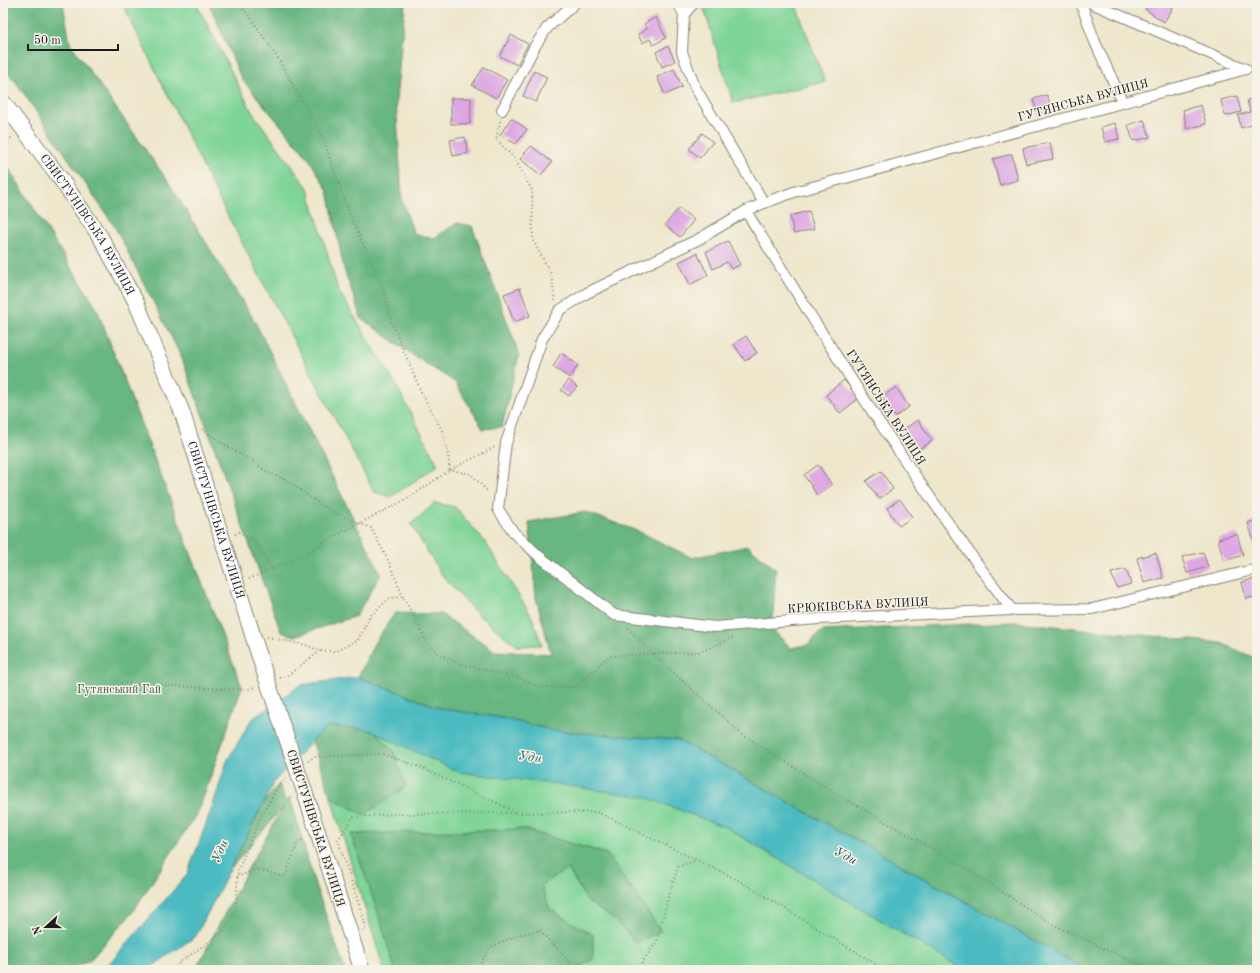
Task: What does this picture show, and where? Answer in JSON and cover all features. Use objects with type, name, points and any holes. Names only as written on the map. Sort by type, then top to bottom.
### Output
[{"type":"main road","name":"СВИСТУНІВСЬКА ВУЛИЦЯ","points":[[3,102],[60,178],[102,238],[136,302],[182,412],[253,634],[262,680],[304,790],[362,970]]},
{"type":"street","points":[[502,110],[535,46],[547,28],[575,3]]},
{"type":"street","points":[[678,3],[684,14],[682,52],[695,87],[764,203]]},
{"type":"street","points":[[684,14],[694,3]]},
{"type":"street","points":[[1081,3],[1095,42],[1123,103]]},
{"type":"street","points":[[1091,3],[1246,69]]},
{"type":"street","name":"ГУТЯНСЬКА ВУЛИЦЯ","points":[[498,510],[506,442],[542,339],[560,310],[587,293],[699,240],[746,211],[794,192],[1257,67]]},
{"type":"street","name":"ГУТЯНСЬКА ВУЛИЦЯ","points":[[746,211],[892,443],[976,562],[1012,610]]},
{"type":"street","points":[[498,510],[514,533],[539,556],[614,615]]},
{"type":"street","name":"КРЮКІВСЬКА ВУЛИЦЯ","points":[[614,615],[715,627],[1012,610],[1092,609],[1257,569]]},
{"type":"path","points":[[238,3],[251,18],[279,60],[322,136],[350,215],[386,297],[391,321],[422,394],[442,430],[450,470]]},
{"type":"path","points":[[502,110],[496,139],[514,158],[532,190],[533,240],[551,274],[557,314]]},
{"type":"path","points":[[198,427],[253,461],[267,472],[286,480],[332,512],[371,528],[390,562],[403,597],[426,641],[439,654],[460,664],[516,677],[540,687],[575,687],[609,656],[700,652],[741,634]]},
{"type":"path","points":[[237,584],[302,556],[327,540],[407,500],[450,470],[506,442]]},
{"type":"path","points":[[450,470],[471,474],[488,491],[498,510]]},
{"type":"path","points":[[223,539],[239,532],[254,541],[272,569]]},
{"type":"path","points":[[253,634],[306,645],[320,651],[336,651],[358,640],[370,616],[390,598],[403,597]]},
{"type":"path","points":[[614,615],[654,655],[743,735],[835,792],[961,865],[1050,923],[1150,970]]},
{"type":"path","points":[[280,678],[287,676],[320,651]]},
{"type":"path","points":[[120,683],[244,690],[262,680]]},
{"type":"path","points":[[355,946],[366,926],[338,840],[353,817],[398,814],[597,812],[738,880],[884,969],[918,970]]},
{"type":"path","points":[[237,877],[257,869],[285,877],[298,842],[308,837]]},
{"type":"path","points":[[637,970],[657,941],[678,867],[696,860]]},
{"type":"path","points":[[477,970],[490,947],[519,935],[540,930],[576,970]]},
{"type":"green space","points":[[3,3],[63,3],[70,43],[169,183],[254,320],[381,574],[356,616],[295,636],[281,632],[181,356],[115,227],[16,82],[3,68]]},
{"type":"green space","points":[[122,3],[196,3],[252,112],[308,188],[338,290],[395,383],[438,465],[391,497],[374,492],[221,203]]},
{"type":"green space","points":[[209,3],[405,3],[396,101],[402,200],[414,234],[434,238],[457,223],[472,226],[519,354],[502,427],[483,429],[455,382],[414,356],[361,318],[344,269],[328,191],[309,159],[241,78]]},
{"type":"green space","points":[[706,3],[795,3],[825,82],[733,103],[703,5]]},
{"type":"green space","name":"Гутянський Гай","points":[[3,159],[97,309],[242,687],[199,810],[132,913],[90,960],[67,970],[3,970]]},
{"type":"green space","points":[[435,503],[455,507],[485,542],[532,617],[542,645],[517,646],[477,614],[441,574],[411,524]]},
{"type":"green space","points":[[585,512],[640,532],[692,558],[748,546],[776,569],[772,629],[791,648],[807,645],[822,631],[1015,622],[1221,643],[1257,659],[1257,970],[1087,970],[678,740],[555,731],[502,718],[443,709],[358,677],[375,642],[395,613],[441,614],[495,651],[551,654],[536,598],[529,522]]},
{"type":"green space","points":[[328,726],[373,730],[393,750],[406,787],[364,815],[331,797],[312,741]]},
{"type":"green space","points":[[373,730],[646,792],[727,828],[964,970],[384,970],[331,798]]},
{"type":"green space","points":[[279,784],[286,803],[290,797],[314,881],[345,970],[192,970],[199,963],[250,865],[284,806],[144,970],[126,970]]},
{"type":"green space","points":[[524,829],[607,854],[661,931],[636,943],[615,920],[588,902],[568,869],[541,885],[550,909],[593,935],[593,959],[575,970],[395,970],[381,922],[351,834]]},
{"type":"water","name":"Уди","points":[[358,677],[443,709],[502,718],[555,731],[678,740],[1087,970],[964,970],[727,828],[645,797],[459,772],[369,730],[328,726],[274,782],[196,936],[147,970],[101,970],[109,964],[187,875],[213,805],[227,761],[252,719],[300,685]]},
{"type":"building","points":[[1149,3],[1166,3],[1173,8],[1164,22],[1145,9]]},
{"type":"building","points":[[656,17],[666,38],[653,45],[650,39],[642,43],[638,34],[647,29],[644,24]]},
{"type":"building","points":[[511,35],[528,44],[517,65],[500,56]]},
{"type":"building","points":[[668,46],[675,61],[662,67],[656,52]]},
{"type":"building","points":[[484,67],[507,80],[496,98],[472,85]]},
{"type":"building","points":[[674,69],[682,87],[665,95],[657,77]]},
{"type":"building","points":[[534,71],[547,77],[536,102],[523,96]]},
{"type":"building","points":[[1047,95],[1052,111],[1038,116],[1033,99]]},
{"type":"building","points":[[1237,96],[1241,112],[1225,116],[1221,100]]},
{"type":"building","points":[[451,98],[471,98],[470,124],[451,124]]},
{"type":"building","points":[[1256,98],[1257,123],[1241,128],[1238,115],[1250,112],[1247,100]]},
{"type":"building","points":[[1201,105],[1206,124],[1187,129],[1183,110]]},
{"type":"building","points":[[511,118],[527,129],[516,144],[500,135]]},
{"type":"building","points":[[1144,120],[1150,137],[1133,141],[1128,125]]},
{"type":"building","points":[[1115,123],[1119,139],[1105,142],[1101,127]]},
{"type":"building","points":[[702,133],[713,142],[700,158],[689,149]]},
{"type":"building","points":[[465,137],[468,153],[453,156],[450,140]]},
{"type":"building","points":[[1050,143],[1053,159],[1026,164],[1023,148]]},
{"type":"building","points":[[531,146],[552,162],[541,175],[520,159]]},
{"type":"building","points":[[1012,154],[1018,180],[1000,185],[993,159]]},
{"type":"building","points":[[679,208],[694,220],[680,237],[665,225]]},
{"type":"building","points":[[809,211],[814,229],[794,234],[790,216]]},
{"type":"building","points":[[728,241],[740,265],[731,269],[727,262],[713,269],[706,252]]},
{"type":"building","points":[[697,253],[708,275],[690,285],[679,262]]},
{"type":"building","points":[[520,288],[530,316],[514,322],[504,294]]},
{"type":"building","points":[[746,336],[757,353],[745,361],[734,344]]},
{"type":"building","points":[[561,353],[578,365],[570,378],[553,367]]},
{"type":"building","points":[[569,380],[577,387],[569,396],[561,390]]},
{"type":"building","points":[[844,380],[859,398],[840,413],[826,395]]},
{"type":"building","points":[[896,387],[909,407],[895,417],[882,397]]},
{"type":"building","points":[[918,420],[932,441],[918,450],[904,429]]},
{"type":"building","points":[[818,465],[832,485],[817,495],[804,475]]},
{"type":"building","points":[[881,471],[893,489],[879,499],[866,481]]},
{"type":"building","points":[[900,499],[912,517],[899,526],[887,508]]},
{"type":"building","points":[[1257,520],[1257,551],[1248,523]]},
{"type":"building","points":[[1237,534],[1243,555],[1224,561],[1218,539]]},
{"type":"building","points":[[1203,552],[1208,567],[1187,573],[1182,557]]},
{"type":"building","points":[[1156,553],[1163,578],[1144,583],[1137,558]]},
{"type":"building","points":[[1126,569],[1131,584],[1117,588],[1111,573]]},
{"type":"building","points":[[1257,578],[1257,596],[1246,599],[1242,582]]}]
